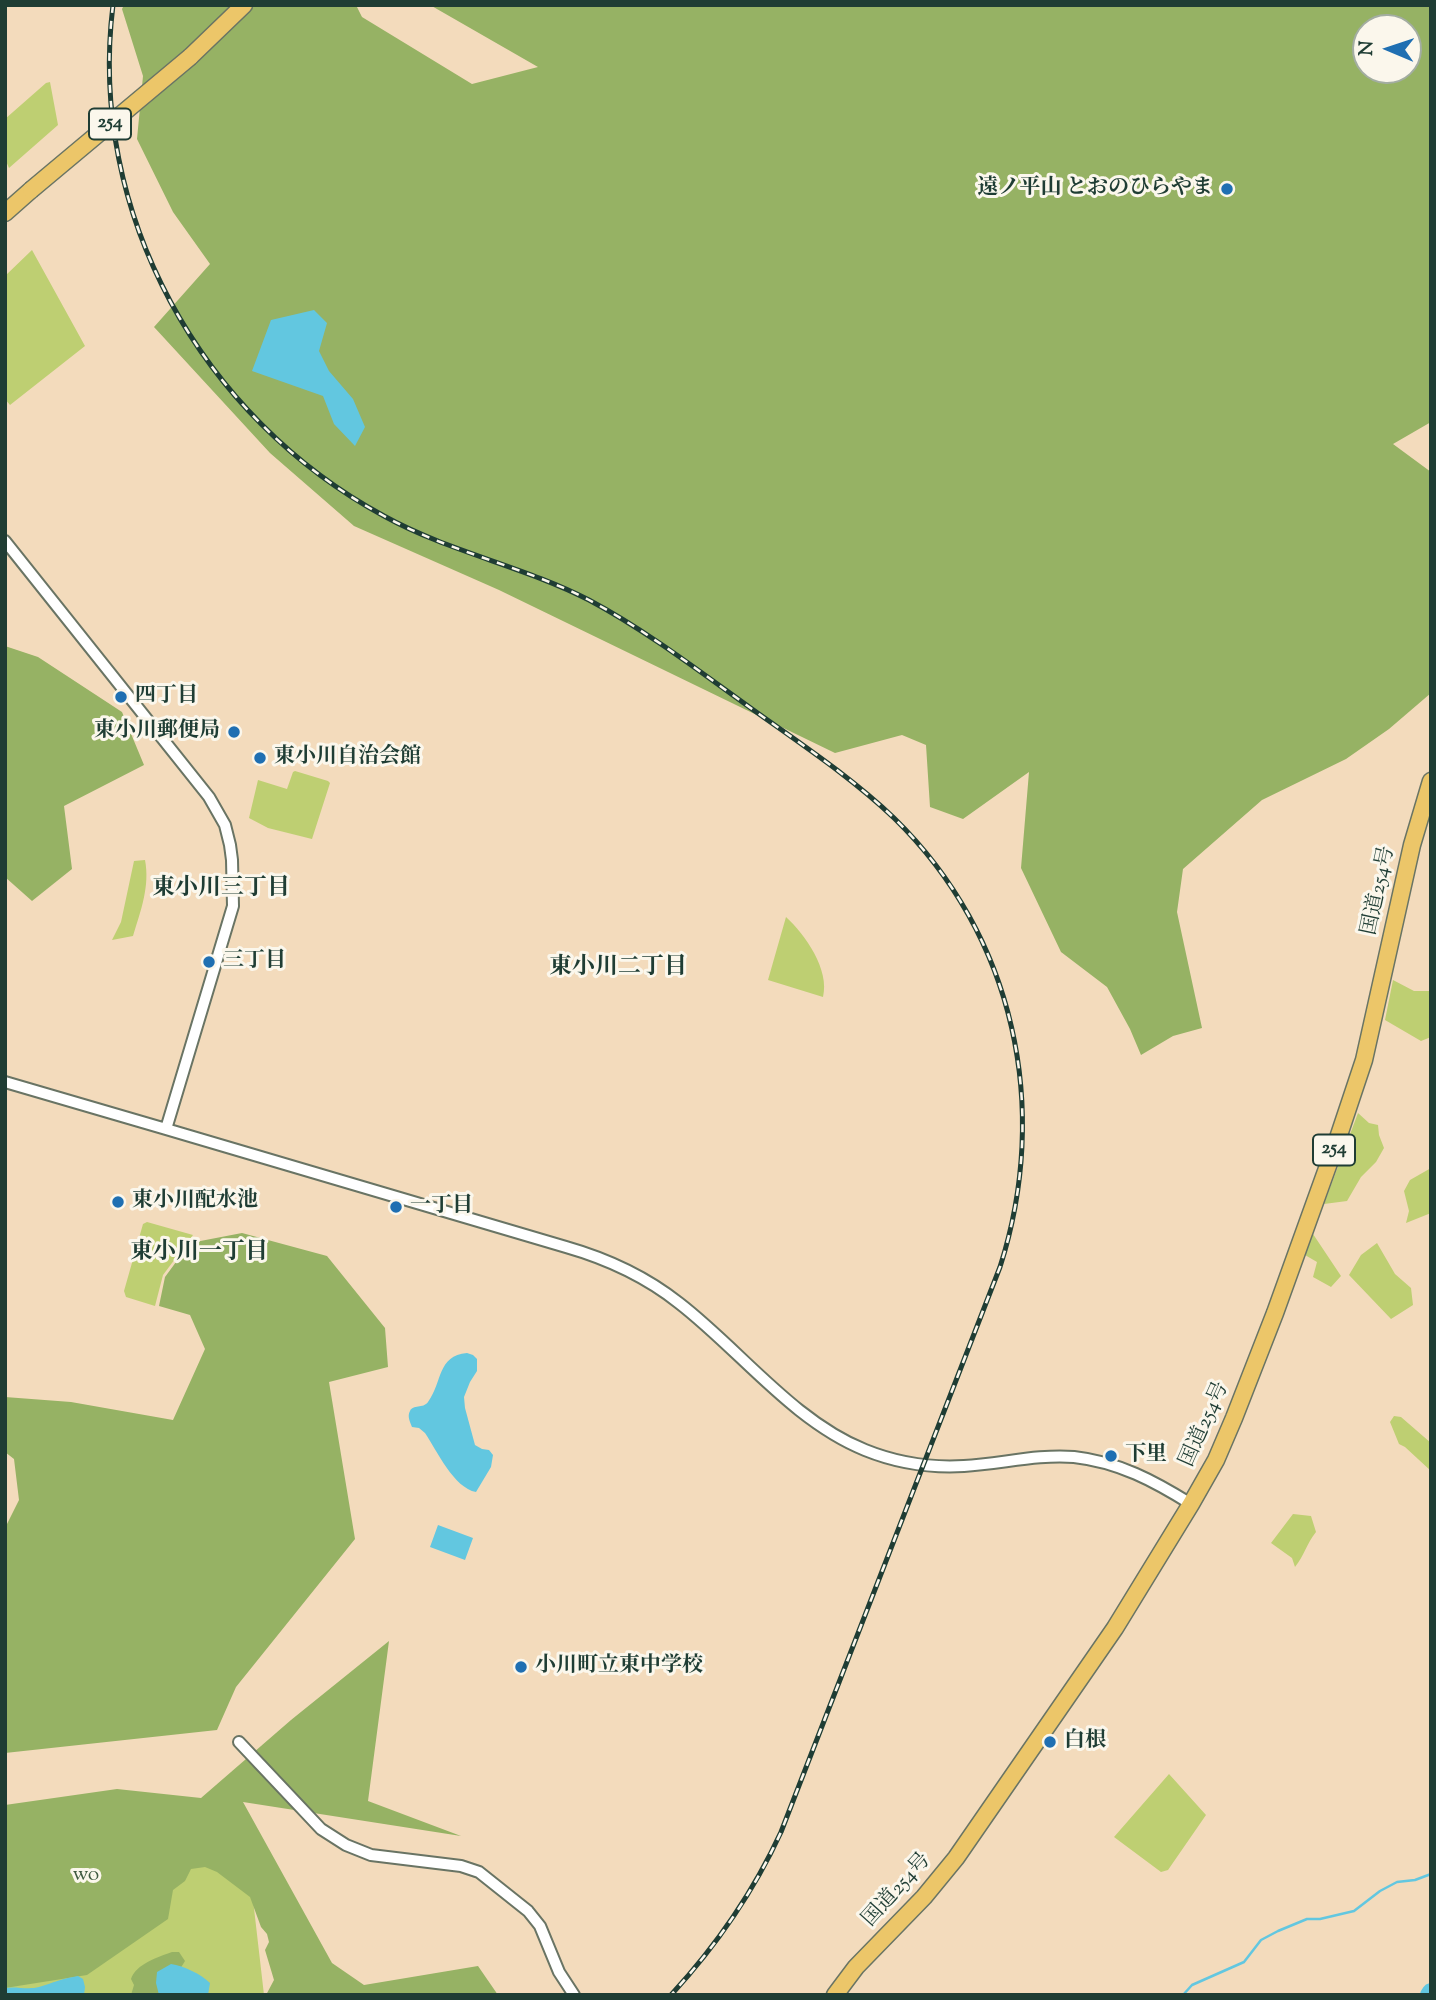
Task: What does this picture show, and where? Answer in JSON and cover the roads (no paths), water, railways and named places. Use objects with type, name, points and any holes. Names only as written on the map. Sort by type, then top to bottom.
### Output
[{"type":"highway","name":"254","points":[[5,213],[190,57],[244,5]]},
{"type":"highway","name":"国道254号","points":[[835,1995],[856,1968],[956,1858],[1115,1628],[1216,1460],[1342,1128],[1364,1060],[1412,845],[1431,780]]},
{"type":"street","points":[[5,541],[209,797],[225,825],[233,860],[233,906],[166,1129]]},
{"type":"street","points":[[5,1082],[575,1250],[619,1266],[655,1285],[682,1305],[810,1419],[842,1439],[873,1453],[909,1463],[937,1466],[964,1466],[1040,1457],[1090,1459],[1139,1474],[1191,1504]]},
{"type":"street","points":[[239,1742],[321,1829],[346,1845],[371,1855],[461,1866],[479,1872],[528,1912],[540,1926],[559,1972],[575,1995]]},
{"type":"water","points":[[314,310],[327,323],[319,351],[329,371],[353,399],[365,427],[355,446],[334,424],[323,396],[252,371],[271,320]]},
{"type":"water","points":[[467,1353],[477,1359],[477,1371],[464,1397],[465,1408],[475,1445],[489,1450],[493,1455],[491,1467],[476,1492],[460,1484],[425,1433],[412,1427],[409,1417],[411,1409],[428,1402],[445,1364],[457,1355]]},
{"type":"water","points":[[438,1525],[473,1538],[465,1560],[430,1547]]},
{"type":"water","points":[[171,1964],[192,1971],[210,1983],[208,1995],[159,1995],[157,1972]]},
{"type":"water","points":[[78,1976],[83,1979],[84,1995],[5,1995],[5,1988],[35,1988]]},
{"type":"waterway","points":[[1431,1043],[1431,1048]]},
{"type":"waterway","points":[[1183,1995],[1192,1985],[1244,1962],[1261,1940],[1278,1931],[1307,1919],[1320,1919],[1354,1911],[1397,1882],[1415,1880],[1431,1874]]},
{"type":"railway","points":[[113,5],[110,83],[119,159],[139,232],[170,302],[211,366],[261,424],[319,474],[384,516],[434,540],[564,588],[631,625],[861,789],[894,818],[935,865],[969,916],[994,970],[1012,1027],[1021,1086],[1022,1146],[1015,1207],[1000,1267],[781,1832],[732,1918],[671,1995]]},
{"type":"place","name":"遠ノ平山 とおのひらやま","points":[[1227,189]]},
{"type":"place","name":"四丁目","points":[[121,697]]},
{"type":"place","name":"東小川郵便局","points":[[234,732]]},
{"type":"place","name":"東小川自治会館","points":[[260,758]]},
{"type":"place","name":"三丁目","points":[[209,962]]},
{"type":"place","name":"東小川配水池","points":[[118,1202]]},
{"type":"place","name":"一丁目","points":[[396,1207]]},
{"type":"place","name":"下里","points":[[1111,1456]]},
{"type":"place","name":"小川町立東中学校","points":[[521,1667]]},
{"type":"place","name":"白根","points":[[1050,1742]]},
{"type":"district","name":"東小川三丁目","points":[[221,890]]},
{"type":"district","name":"東小川二丁目","points":[[618,969]]},
{"type":"district","name":"東小川一丁目","points":[[199,1254]]},
{"type":"park label","name":"wo","points":[[86,1876]]}]
